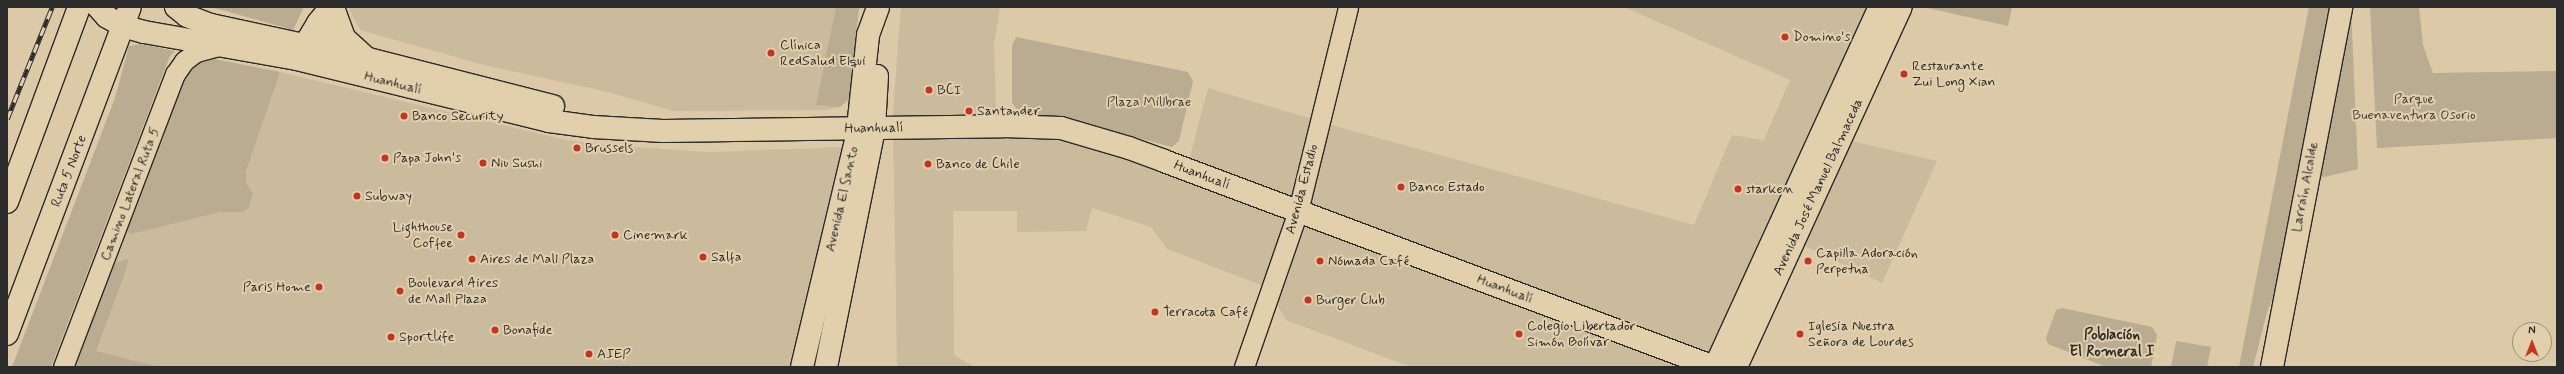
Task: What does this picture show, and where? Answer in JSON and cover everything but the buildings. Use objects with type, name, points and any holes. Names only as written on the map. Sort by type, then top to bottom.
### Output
[{"type":"main road","points":[[7,202],[78,7]]},
{"type":"main road","name":"Huanhualí","points":[[98,7],[106,17],[127,17],[221,46],[297,59],[559,123],[632,131],[663,132],[1004,126],[1061,128],[1129,148],[1714,367]]},
{"type":"main road","name":"Huanhualí","points":[[176,7],[199,21],[311,46],[663,132]]},
{"type":"main road","name":"Avenida El Santo","points":[[802,367],[866,128],[868,35],[878,7]]},
{"type":"main road","name":"Avenida El Santo","points":[[826,367],[866,128],[883,7]]},
{"type":"main road","name":"Avenida José Manuel Balmaceda","points":[[1714,367],[1880,7]]},
{"type":"main road","name":"Avenida José Manuel Balmaceda","points":[[1736,367],[1901,7]]},
{"type":"main road","name":"Larraín Alcalde","points":[[2272,367],[2341,7]]},
{"type":"main road","points":[[332,8],[344,38],[352,48],[368,60]]},
{"type":"main road","name":"Ruta 5 Norte","points":[[7,334],[127,17]]},
{"type":"street","name":"Avenida Estadio","points":[[1244,367],[1298,211],[1348,7]]},
{"type":"street","points":[[311,46],[332,8]]},
{"type":"street","name":"Camino Lateral Ruta 5","points":[[63,367],[175,74],[184,61],[196,52],[221,46]]},
{"type":"shaded area","points":[[348,7],[859,7],[849,99],[840,107],[825,110],[673,111],[608,92],[484,65],[360,30]]},
{"type":"shaded area","points":[[901,7],[1000,7],[994,44],[997,137],[1067,134],[1185,175],[1208,88],[1335,126],[1694,225],[1732,135],[1764,140],[1790,80],[1624,7],[1913,7],[1852,141],[1937,161],[1882,283],[1767,228],[1704,367],[1411,367],[1286,320],[1266,287],[1167,249],[1151,227],[1092,208],[1086,231],[1017,232],[1017,211],[953,211],[954,355],[975,367],[897,367],[893,112]]},
{"type":"shaded area","points":[[214,59],[280,72],[566,140],[617,146],[709,152],[844,147],[792,367],[72,367],[125,230],[197,64]]},
{"type":"green space","points":[[211,7],[304,7],[293,30]]},
{"type":"green space","points":[[836,7],[859,7],[849,99],[840,107],[816,105]]},
{"type":"green space","points":[[1923,7],[2012,7],[2008,26]]},
{"type":"green space","points":[[2309,7],[2331,7],[2278,285],[2267,312],[2253,367],[2239,367]]},
{"type":"green space","points":[[2348,7],[2351,7],[2358,169],[2320,178]]},
{"type":"green space","name":"Parque Buenaventura Osorio","points":[[2370,7],[2419,7],[2423,45],[2433,73],[2557,71],[2557,138],[2377,148]]},
{"type":"green space","name":"Plaza Millbrae","points":[[1016,37],[1188,72],[1193,81],[1179,141],[1172,147],[1079,122],[1022,115],[1012,103],[1012,46]]},
{"type":"green space","points":[[141,44],[175,51],[170,56],[51,367],[12,367],[115,98],[129,46]]},
{"type":"green space","points":[[214,59],[280,72],[246,171],[246,183],[253,194],[248,209],[242,212],[220,212],[131,234],[125,230],[179,81],[197,64]]},
{"type":"green space","points":[[128,259],[127,267],[96,351],[159,367],[72,367],[109,270],[114,263]]},
{"type":"green space","points":[[2062,308],[2152,327],[2157,335],[2151,367],[2106,367],[2048,344],[2046,338],[2056,310]]},
{"type":"green space","points":[[2176,341],[2211,347],[2207,367],[2171,367]]},
{"type":"railway","points":[[7,119],[52,7]]},
{"type":"place","name":"Domino's","points":[[1785,37]]},
{"type":"place","name":"Clínica RedSalud Elqui","points":[[771,53]]},
{"type":"place","name":"Restaurante Zui Long Xian","points":[[1904,74]]},
{"type":"place","name":"BCI","points":[[929,90]]},
{"type":"place","name":"Santander","points":[[969,111]]},
{"type":"place","name":"Banco Security","points":[[404,116]]},
{"type":"place","name":"Brussels","points":[[577,148]]},
{"type":"place","name":"Papa John's","points":[[385,158]]},
{"type":"place","name":"Niu Sushi","points":[[483,163]]},
{"type":"place","name":"Banco de Chile","points":[[928,164]]},
{"type":"place","name":"Banco Estado","points":[[1401,187]]},
{"type":"place","name":"starken","points":[[1738,189]]},
{"type":"place","name":"Subway","points":[[357,196]]},
{"type":"place","name":"Lighthouse Coffee","points":[[461,235]]},
{"type":"place","name":"Cinemark","points":[[615,235]]},
{"type":"place","name":"Salfa","points":[[703,257]]},
{"type":"place","name":"Aires de Mall Plaza","points":[[472,259]]},
{"type":"place","name":"Nómada Café","points":[[1320,261]]},
{"type":"place","name":"Capilla Adoración Perpetua","points":[[1808,261]]},
{"type":"place","name":"Paris Home","points":[[319,287]]},
{"type":"place","name":"Boulevard Aires de Mall Plaza","points":[[400,291]]},
{"type":"place","name":"Burger Club","points":[[1308,300]]},
{"type":"place","name":"Terracota Café","points":[[1155,312]]},
{"type":"place","name":"Bonafide","points":[[495,330]]},
{"type":"place","name":"Colegio Libertador Simón Bolívar","points":[[1519,334]]},
{"type":"place","name":"Iglesia Nuestra Señora de Lourdes","points":[[1800,334]]},
{"type":"place","name":"Sportlife","points":[[391,337]]},
{"type":"place","name":"AIEP","points":[[589,354]]},
{"type":"district","name":"Población El Romeral I","points":[[2112,344]]}]
